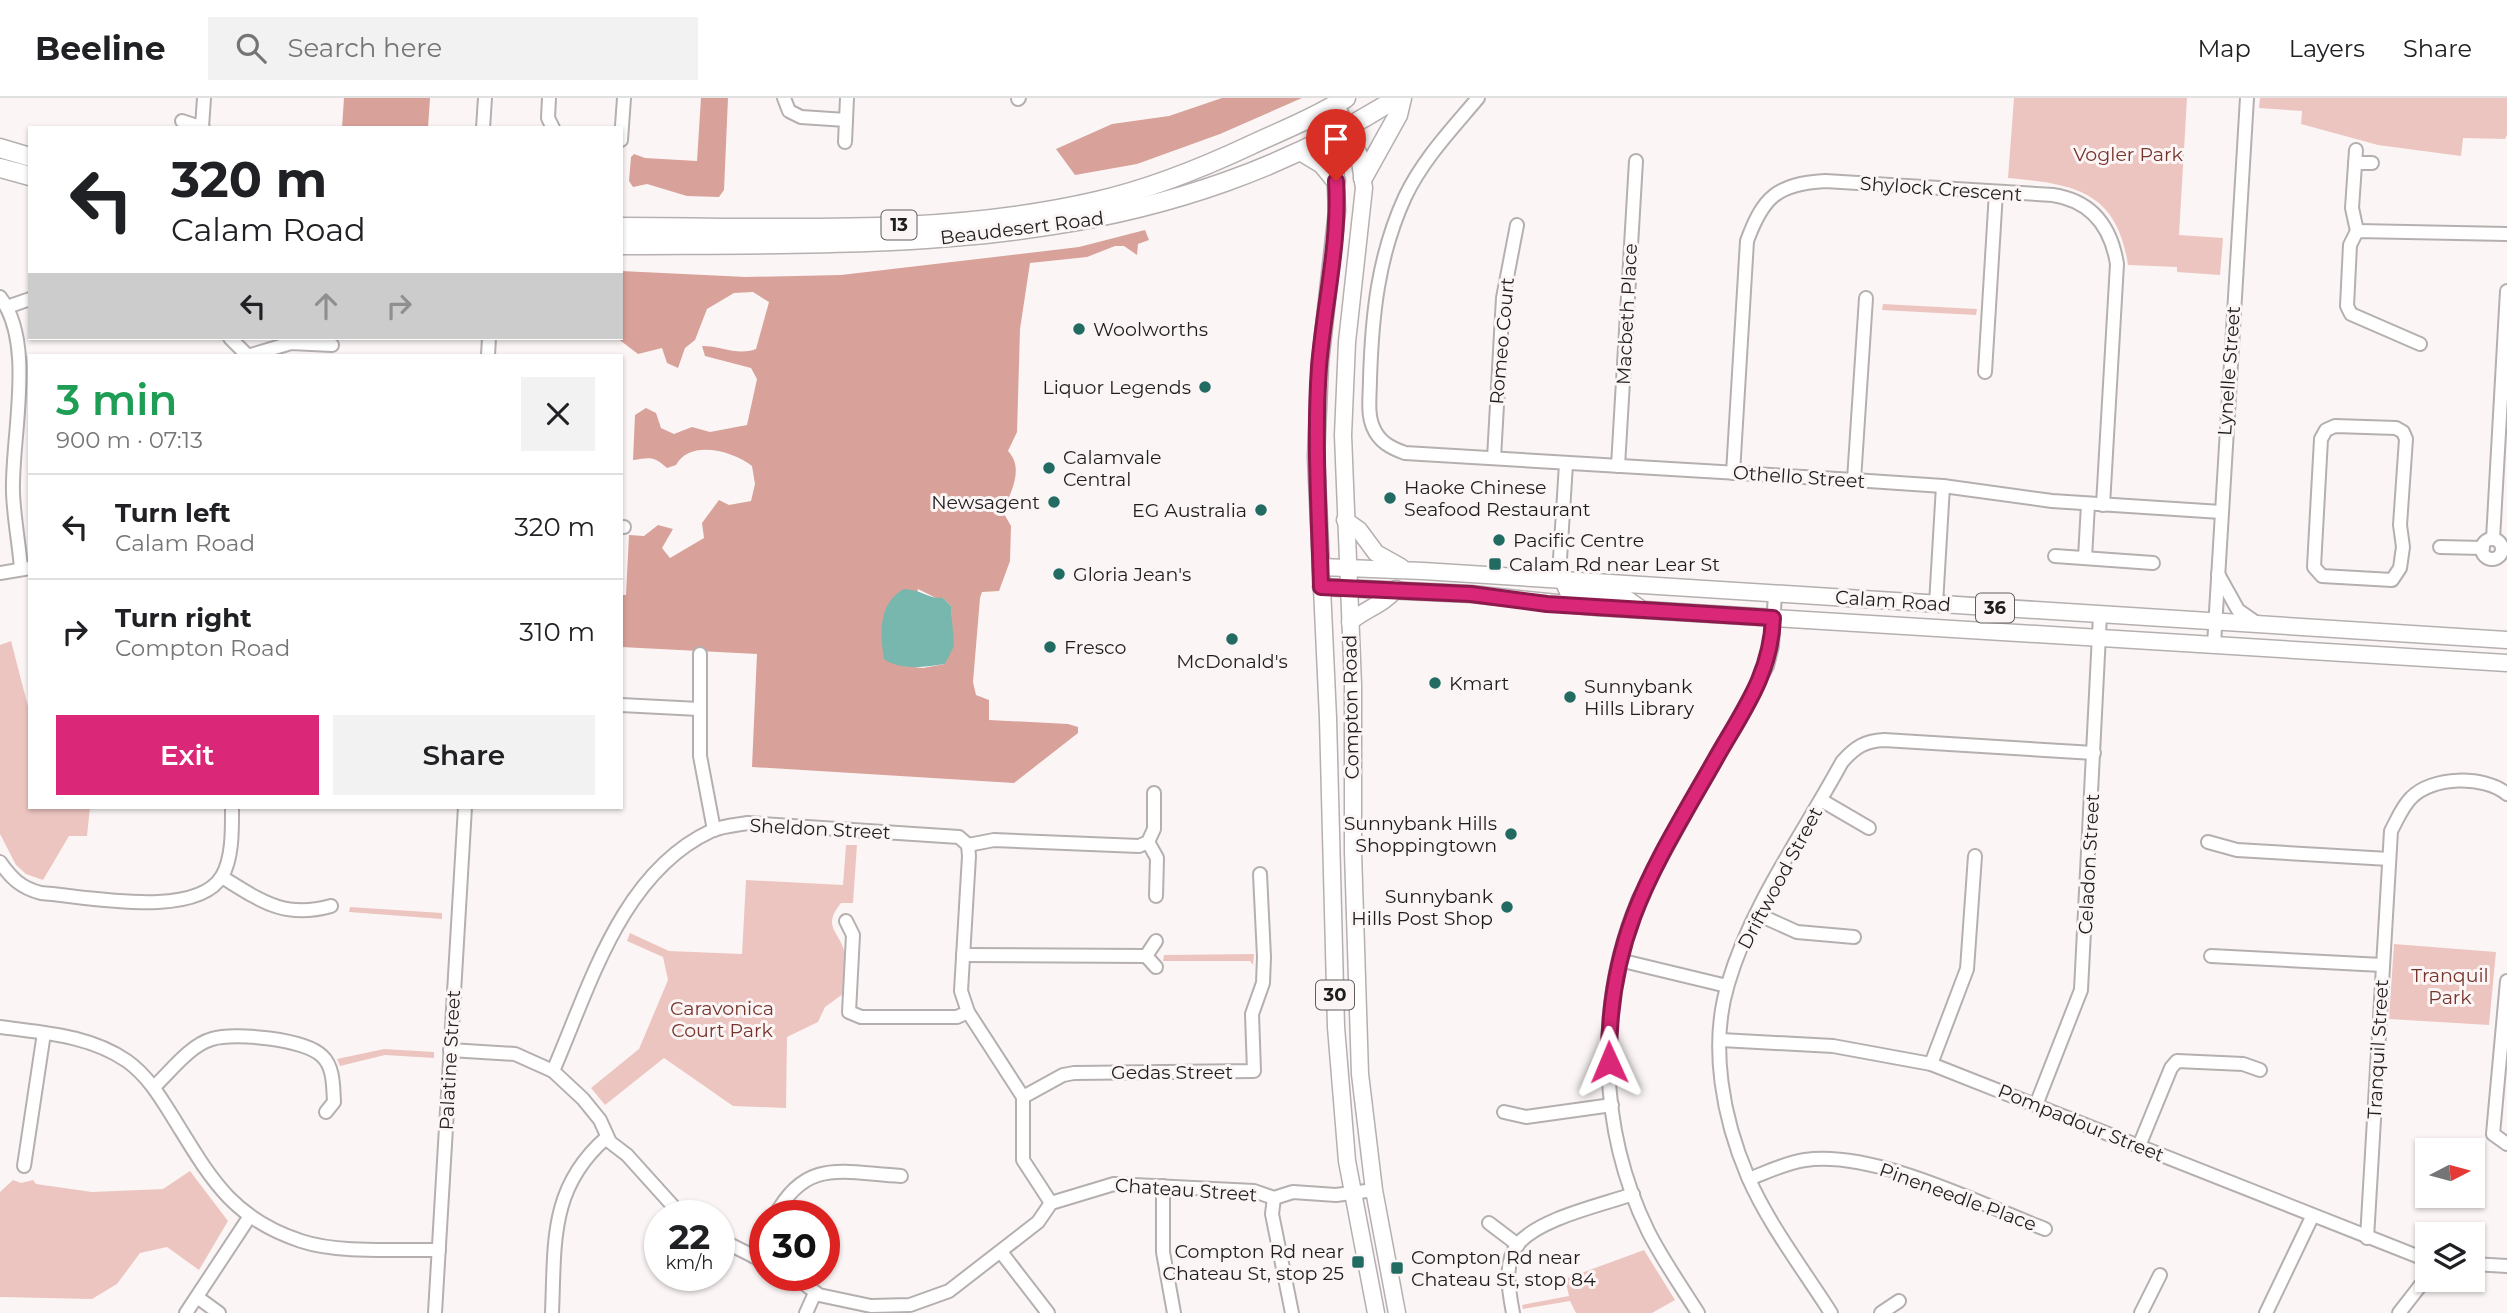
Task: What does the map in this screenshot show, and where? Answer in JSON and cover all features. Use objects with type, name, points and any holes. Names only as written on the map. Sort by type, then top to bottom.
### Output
[{"type":"highway","name":"Beaudesert Road","points":[[623,246],[938,239],[1052,228],[1114,216],[1253,174],[1341,132],[1399,98]]},
{"type":"highway","name":"30","points":[[1363,178],[1398,115],[1399,98]]},
{"type":"highway","name":"Beaudesert Road","points":[[623,228],[920,225],[1042,212],[1150,186],[1239,150],[1337,103]]},
{"type":"highway","points":[[0,148],[28,156]]},
{"type":"highway","points":[[1302,152],[1322,164],[1336,181]]},
{"type":"highway","points":[[0,168],[28,175]]},
{"type":"main road","name":"Compton Road","points":[[1337,103],[1341,132],[1336,181],[1336,228],[1322,336],[1317,412],[1321,587],[1343,1130],[1376,1313]]},
{"type":"main road","name":"Compton Road","points":[[1341,132],[1359,155],[1364,197],[1344,382],[1345,520],[1350,622],[1360,1074],[1374,1189],[1397,1313]]},
{"type":"main road","points":[[1345,520],[1359,530],[1372,549],[1405,570]]},
{"type":"main road","name":"Calam Road","points":[[1321,568],[1405,570],[2507,640]]},
{"type":"main road","points":[[1563,580],[1570,593],[1624,597],[1643,610]]},
{"type":"main road","name":"Calam Road","points":[[1321,587],[1396,589],[1643,610],[2507,663]]},
{"type":"main road","points":[[1350,622],[1366,609],[1385,602],[1396,589]]},
{"type":"street","points":[[203,126],[204,98]]},
{"type":"street","points":[[483,126],[485,98]]},
{"type":"street","points":[[549,98],[548,118],[552,126]]},
{"type":"street","points":[[622,126],[624,98]]},
{"type":"street","points":[[784,98],[789,111],[801,117],[846,120]]},
{"type":"street","points":[[845,142],[847,98]]},
{"type":"street","name":"Othello Street","points":[[1479,98],[1424,164],[1406,195],[1377,279],[1371,324],[1370,416],[1380,439],[1391,448],[1405,453],[1943,486],[2088,504],[2221,512]]},
{"type":"street","name":"Lynelle Street","points":[[2214,645],[2247,98]]},
{"type":"street","points":[[181,121],[199,126]]},
{"type":"street","points":[[2372,163],[2356,157],[2352,208],[2357,231],[2350,245],[2347,306],[2351,314],[2420,344]]},
{"type":"street","name":"Macbeth Place","points":[[1618,466],[1636,161]]},
{"type":"street","name":"Shylock Crescent","points":[[1733,472],[1747,241],[1756,217],[1772,197],[1795,183],[1825,181],[2053,195],[2084,204],[2103,221],[2114,242],[2117,264],[2103,505]]},
{"type":"street","points":[[1985,372],[1996,192]]},
{"type":"street","name":"Romeo Court","points":[[1494,458],[1503,298],[1517,225]]},
{"type":"street","points":[[2357,231],[2507,234]]},
{"type":"street","points":[[2488,544],[2507,291]]},
{"type":"street","points":[[1854,480],[1866,298]]},
{"type":"street","points":[[0,573],[25,568],[13,493],[18,359],[15,329],[4,302],[28,299]]},
{"type":"street","points":[[232,340],[248,354]]},
{"type":"street","points":[[252,354],[291,343],[332,345]]},
{"type":"street","points":[[2347,426],[2396,428],[2403,432],[2406,439],[2400,525],[2403,547],[2400,568],[2392,580],[2317,574],[2314,567],[2321,439],[2326,430],[2347,426]]},
{"type":"street","points":[[16,434],[28,434]]},
{"type":"street","points":[[1563,580],[1560,559],[1566,464]]},
{"type":"street","points":[[1936,604],[1943,486]]},
{"type":"street","points":[[2085,558],[2088,504]]},
{"type":"street","points":[[2440,547],[2500,542],[2505,550]]},
{"type":"street","points":[[2055,556],[2153,563]]},
{"type":"street","points":[[2218,573],[2238,610],[2259,625]]},
{"type":"street","points":[[1698,1313],[1648,1231],[1633,1194],[1612,1105],[1609,1024],[1619,960],[1632,915],[1651,872],[1767,666],[1775,593]]},
{"type":"street","name":"Celadon Street","points":[[2036,1105],[2081,990],[2100,615]]},
{"type":"street","points":[[699,654],[699,756],[714,830]]},
{"type":"street","points":[[623,705],[699,709]]},
{"type":"street","name":"Driftwood Street","points":[[1832,1313],[1749,1179],[1727,1110],[1721,1077],[1721,1040],[1727,986],[1757,914],[1842,762],[1854,748],[1869,741],[2094,753]]},
{"type":"street","name":"Tranquil Street","points":[[2367,1238],[2391,831],[2412,797],[2426,787],[2455,781],[2485,783],[2507,794]]},
{"type":"street","points":[[813,1291],[871,1306],[910,1305],[949,1291],[1038,1222],[1051,1203],[1023,1160],[1023,1097],[968,1012],[961,991],[968,845],[994,840],[1139,846],[1148,842],[1154,829],[1154,793]]},
{"type":"street","points":[[1821,800],[1869,828]]},
{"type":"street","points":[[0,862],[12,880],[29,890],[159,902],[185,901],[207,891],[222,877],[232,831],[232,809]]},
{"type":"street","name":"Palatine Street","points":[[435,1313],[465,809]]},
{"type":"street","name":"Sheldon Street","points":[[553,1071],[614,932],[632,902],[660,865],[683,846],[714,830],[748,823],[959,837],[968,845]]},
{"type":"street","points":[[1148,842],[1157,858],[1156,896]]},
{"type":"street","points":[[2208,842],[2237,850],[2389,859]]},
{"type":"street","points":[[1931,1064],[1967,970],[1975,856]]},
{"type":"street","name":"Gedas Street","points":[[1023,1097],[1063,1075],[1074,1073],[1254,1070],[1252,1014],[1263,983],[1264,957],[1260,874]]},
{"type":"street","points":[[222,877],[280,909],[310,912],[331,906]]},
{"type":"street","points":[[1757,914],[1797,932],[1854,937]]},
{"type":"street","points":[[846,921],[853,935],[849,1012]]},
{"type":"street","points":[[1146,956],[1156,941]]},
{"type":"street","points":[[962,955],[1146,956],[1156,967]]},
{"type":"street","points":[[2211,956],[2382,965]]},
{"type":"street","points":[[1619,960],[1727,986]]},
{"type":"street","points":[[2507,981],[2493,1135],[2507,1144]]},
{"type":"street","points":[[836,1017],[849,1012],[861,1017],[957,1017],[968,1012]]},
{"type":"street","points":[[0,1027],[79,1038],[128,1062],[154,1087],[213,1181],[228,1199],[250,1216],[301,1241],[327,1246],[439,1250]]},
{"type":"street","points":[[24,1166],[44,1033]]},
{"type":"street","points":[[154,1087],[199,1045],[212,1039],[287,1041],[304,1044],[322,1055],[329,1066],[334,1102],[326,1112]]},
{"type":"street","name":"Pompadour Street","points":[[1721,1040],[1833,1046],[1931,1064],[2415,1256]]},
{"type":"street","points":[[450,1050],[515,1054],[553,1071],[583,1099],[600,1120],[606,1138],[627,1155],[668,1200]]},
{"type":"street","points":[[2139,1146],[2171,1068],[2177,1061],[2243,1064],[2260,1070]]},
{"type":"street","points":[[1504,1112],[1526,1117],[1612,1105]]},
{"type":"street","points":[[552,1313],[556,1225],[561,1204],[575,1173],[606,1138]]},
{"type":"street","name":"Pineneedle Place","points":[[1749,1179],[1805,1160],[1865,1164],[1900,1173],[2045,1229]]},
{"type":"street","points":[[783,1200],[798,1183],[816,1174],[901,1176]]},
{"type":"street","name":"Chateau Street","points":[[1051,1203],[1106,1185],[1254,1191],[1274,1198],[1296,1192],[1353,1193],[1374,1189]]},
{"type":"street","points":[[1163,1186],[1163,1252],[1174,1313]]},
{"type":"street","points":[[1513,1313],[1508,1275],[1518,1245],[1544,1226],[1633,1194]]},
{"type":"street","points":[[1274,1198],[1273,1220],[1292,1313]]},
{"type":"street","points":[[186,1313],[250,1216]]},
{"type":"street","points":[[2266,1313],[2312,1217]]},
{"type":"street","points":[[1489,1223],[1518,1245]]},
{"type":"street","points":[[1001,1252],[1048,1313]]},
{"type":"street","points":[[2485,1265],[2507,1266]]},
{"type":"street","points":[[2141,1313],[2160,1275]]},
{"type":"street","points":[[2399,1313],[2416,1292]]},
{"type":"street","points":[[806,1313],[815,1293]]},
{"type":"street","points":[[197,1297],[219,1313]]},
{"type":"street","points":[[1881,1313],[1899,1301]]},
{"type":"green space","name":"Vogler Park","points":[[2014,98],[2187,98],[2179,235],[2223,238],[2220,275],[2177,272],[2177,267],[2128,265],[2114,221],[2102,206],[2072,188],[2008,178]]},
{"type":"green space","points":[[2260,98],[2507,98],[2507,135],[2505,139],[2463,138],[2461,156],[2378,145],[2301,124],[2302,111],[2259,108]]},
{"type":"green space","points":[[1883,304],[1977,309],[1976,315],[1882,310]]},
{"type":"green space","points":[[11,641],[28,706],[28,809],[90,809],[87,836],[69,836],[43,880],[26,874],[16,865],[0,834],[0,645]]},
{"type":"green space","name":"Caravonica Court Park","points":[[846,845],[857,845],[853,903],[841,903],[832,918],[846,959],[843,994],[825,1007],[818,1022],[787,1037],[786,1108],[733,1106],[664,1058],[605,1105],[591,1088],[639,1049],[668,980],[663,957],[627,941],[630,933],[669,951],[742,954],[746,880],[843,885]]},
{"type":"green space","points":[[350,907],[442,913],[442,919],[349,912]]},
{"type":"green space","name":"Tranquil Park","points":[[2394,944],[2496,952],[2489,1025],[2389,1019]]},
{"type":"green space","points":[[1254,954],[1253,965],[1250,961],[1163,961],[1164,955]]},
{"type":"green space","points":[[384,1049],[434,1052],[434,1058],[385,1055],[340,1066],[337,1059]]},
{"type":"green space","points":[[190,1171],[228,1221],[199,1270],[167,1247],[140,1253],[117,1284],[92,1299],[0,1297],[0,1192],[13,1180],[21,1183],[33,1180],[36,1184],[92,1192],[163,1189]]},
{"type":"green space","points":[[1644,1250],[1675,1300],[1652,1313],[1576,1313],[1570,1301],[1523,1309],[1522,1305],[1569,1296],[1565,1279]]},
{"type":"shaded area","points":[[344,98],[430,98],[428,126],[342,126]]},
{"type":"shaded area","points":[[701,98],[728,98],[724,190],[719,197],[687,196],[647,184],[633,187],[629,181],[631,157],[634,154],[645,158],[697,161]]},
{"type":"shaded area","points":[[1222,98],[1302,98],[1220,134],[1137,164],[1075,175],[1056,149],[1112,124],[1169,116]]},
{"type":"shaded area","points":[[1145,230],[1149,240],[1138,244],[1137,255],[1124,246],[1115,246],[1087,257],[1030,263],[1020,329],[1017,432],[1008,451],[1013,458],[1016,473],[1003,512],[1011,526],[1010,561],[999,591],[982,592],[980,598],[973,682],[976,695],[989,700],[989,720],[1068,724],[1078,727],[1078,733],[1014,783],[752,767],[757,654],[623,647],[623,595],[626,595],[629,535],[644,536],[658,525],[673,529],[662,548],[670,558],[704,538],[702,523],[719,500],[729,505],[751,501],[755,484],[752,466],[723,452],[691,452],[676,465],[667,468],[651,458],[633,460],[635,415],[646,408],[656,413],[661,428],[674,434],[692,427],[710,432],[747,425],[757,379],[751,368],[705,356],[702,346],[736,351],[756,349],[769,302],[753,292],[734,293],[707,309],[695,340],[685,348],[678,368],[667,363],[662,348],[638,354],[620,340],[623,340],[623,271],[746,277],[841,275],[1079,247]],"holes":[[[918,589],[936,598],[943,598],[951,606],[952,632],[945,664],[923,668],[903,666]]]},
{"type":"water","points":[[904,589],[943,598],[951,606],[954,646],[945,664],[906,667],[884,659],[882,629],[885,610],[889,602]]},
{"type":"place","name":"Woolworths","points":[[1079,329]]},
{"type":"place","name":"Liquor Legends","points":[[1205,387]]},
{"type":"place","name":"Calamvale Central","points":[[1049,468]]},
{"type":"place","name":"Haoke Chinese Seafood Restaurant","points":[[1390,498]]},
{"type":"place","name":"Newsagent","points":[[1054,502]]},
{"type":"place","name":"EG Australia","points":[[1261,510]]},
{"type":"place","name":"Pacific Centre","points":[[1499,540]]},
{"type":"place","name":"Calam Rd near Lear St","points":[[1495,564]]},
{"type":"place","name":"Gloria Jean's","points":[[1059,574]]},
{"type":"place","name":"McDonald's","points":[[1232,639]]},
{"type":"place","name":"Fresco","points":[[1050,647]]},
{"type":"place","name":"Kmart","points":[[1435,683]]},
{"type":"place","name":"Sunnybank Hills Library","points":[[1570,697]]},
{"type":"place","name":"Sunnybank Hills Shoppingtown","points":[[1511,834]]},
{"type":"place","name":"Sunnybank Hills Post Shop","points":[[1507,907]]},
{"type":"place","name":"Compton Rd near Chateau St, stop 25","points":[[1358,1262]]},
{"type":"place","name":"Compton Rd near Chateau St, stop 84","points":[[1397,1268]]},
{"type":"route","points":[[1336,181],[1336,228],[1322,336],[1316,423],[1321,587],[1367,587],[1471,594],[1547,604],[1773,618],[1771,653],[1767,666],[1651,872],[1632,915],[1619,960],[1610,1007],[1609,1062]]}]
